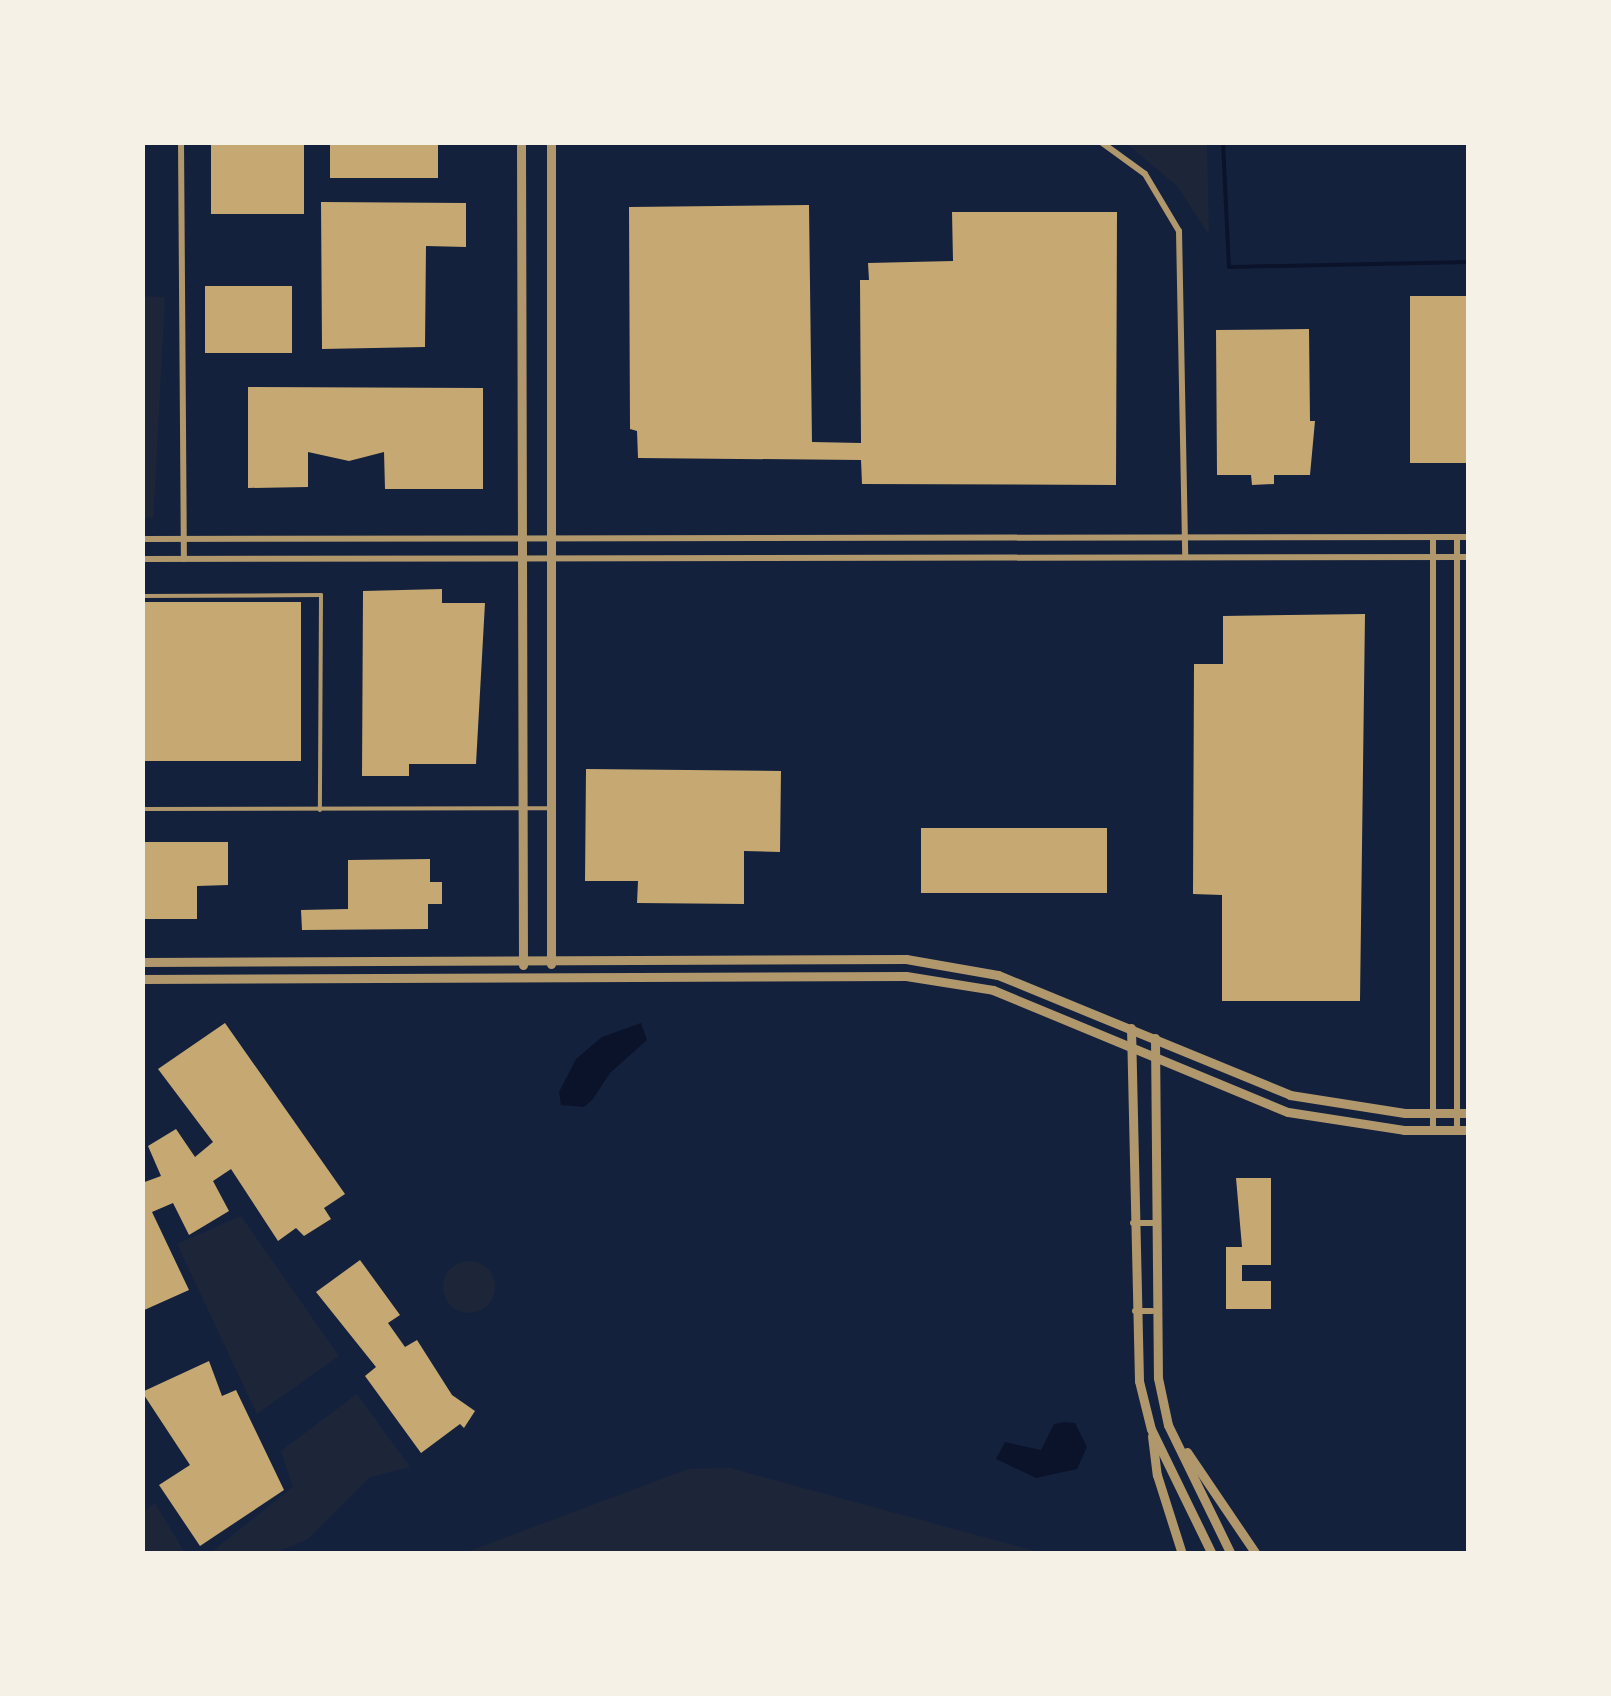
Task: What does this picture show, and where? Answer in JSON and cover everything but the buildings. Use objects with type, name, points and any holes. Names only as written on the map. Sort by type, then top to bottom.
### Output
[{"type":"street","points":[[180,142],[184,558]]},
{"type":"street","points":[[522,142],[526,536],[523,977]]},
{"type":"street","points":[[551,142],[551,977]]},
{"type":"street","points":[[1102,142],[1145,174],[1180,231],[1185,557]]},
{"type":"street","points":[[142,540],[526,536],[1468,538]]},
{"type":"street","points":[[1434,538],[1434,1130]]},
{"type":"street","points":[[142,979],[906,976],[994,990],[1288,1112],[1463,1130],[1458,1068],[1458,538]]},
{"type":"street","points":[[142,558],[1468,557]]},
{"type":"street","points":[[142,962],[906,959],[998,975],[1290,1096],[1463,1113]]},
{"type":"street","points":[[1131,1028],[1132,1223],[1139,1381],[1151,1428],[1157,1476],[1182,1554]]},
{"type":"street","points":[[1155,1038],[1152,1311],[1168,1424],[1231,1554]]},
{"type":"street","points":[[1458,1068],[1468,1068]]},
{"type":"street","points":[[1132,1223],[1153,1223]]},
{"type":"street","points":[[1134,1311],[1152,1311]]},
{"type":"street","points":[[1168,1424],[1256,1554]]},
{"type":"street","points":[[1151,1428],[1212,1554]]},
{"type":"lane","points":[[142,596],[321,594],[320,810]]},
{"type":"lane","points":[[142,809],[551,808]]},
{"type":"shaded area","points":[[1126,143],[1207,143],[1209,235],[1177,186]]},
{"type":"shaded area","points":[[143,296],[165,297],[153,518],[142,517]]},
{"type":"shaded area","points":[[641,1023],[647,1040],[610,1073],[593,1099],[584,1107],[561,1105],[559,1092],[576,1059],[602,1037]]},
{"type":"shaded area","points":[[241,1216],[339,1356],[257,1414],[177,1244]]},
{"type":"shaded area","points":[[469,1261],[488,1268],[495,1287],[488,1306],[469,1313],[450,1306],[443,1287],[450,1268]]},
{"type":"shaded area","points":[[357,1394],[410,1467],[370,1477],[308,1539],[275,1553],[210,1553],[293,1487],[281,1451]]},
{"type":"shaded area","points":[[1075,1423],[1087,1447],[1077,1469],[1036,1478],[996,1459],[1005,1442],[1041,1450],[1054,1424]]},
{"type":"shaded area","points":[[730,1468],[1043,1553],[464,1553],[688,1469]]},
{"type":"shaded area","points":[[155,1503],[185,1553],[143,1553],[143,1512]]},
{"type":"waterway","points":[[1223,142],[1229,267],[1468,262]]}]
